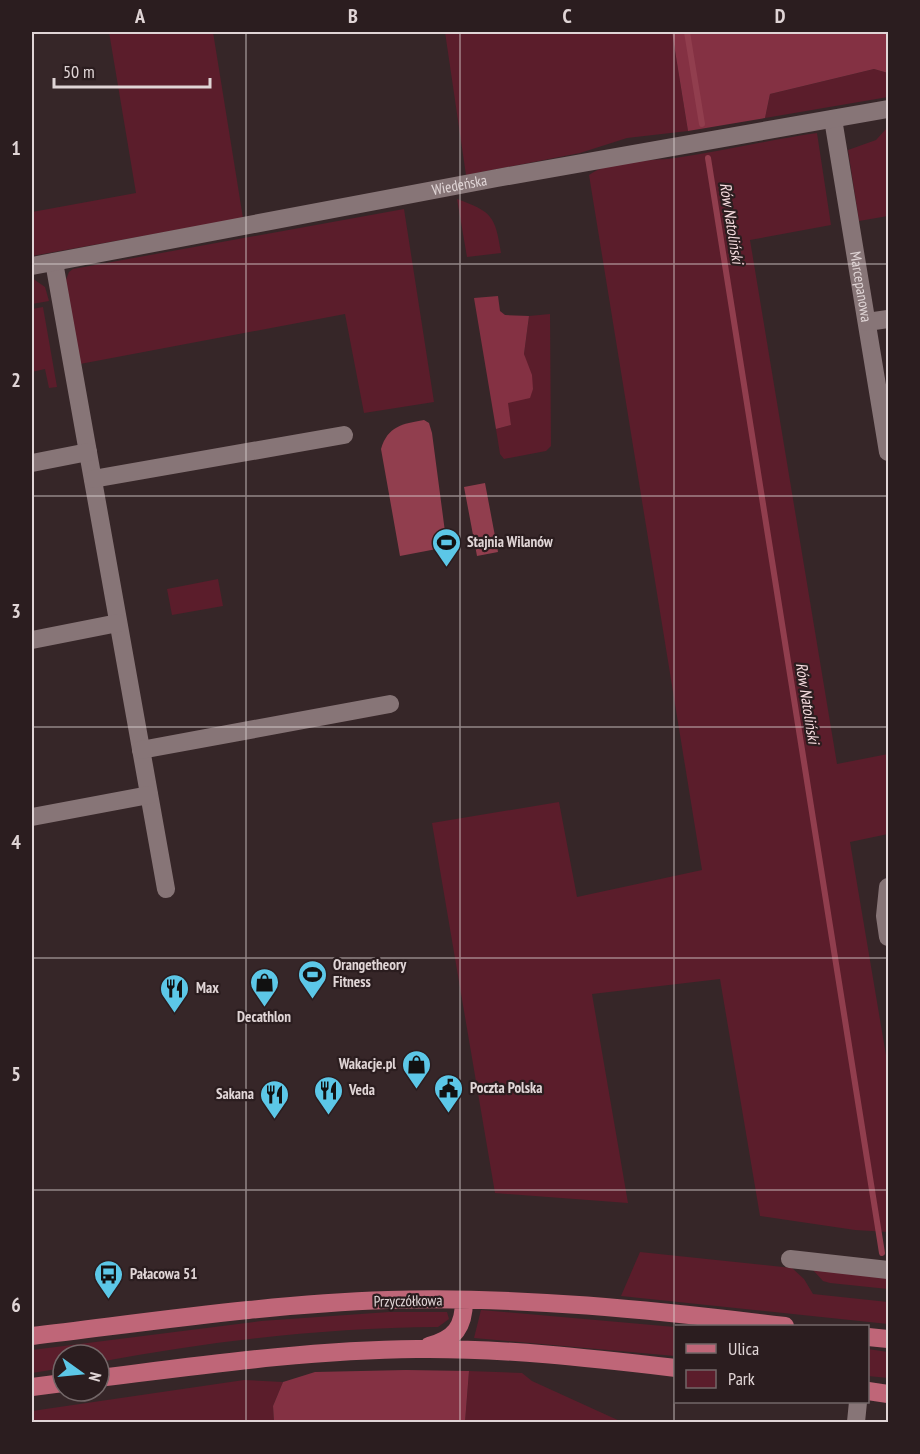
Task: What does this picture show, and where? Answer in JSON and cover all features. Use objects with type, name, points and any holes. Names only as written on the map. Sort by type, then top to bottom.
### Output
[{"type":"main road","name":"Przyczółkowa","points":[[32,1336],[303,1305],[389,1300],[464,1300],[612,1309],[775,1325]]},
{"type":"main road","points":[[419,1349],[452,1338],[461,1324],[464,1300]]},
{"type":"main road","points":[[869,1337],[888,1339]]},
{"type":"main road","points":[[111,1377],[298,1355],[419,1349],[538,1353],[674,1368]]},
{"type":"main road","points":[[32,1387],[51,1385]]},
{"type":"main road","points":[[869,1391],[888,1394]]},
{"type":"street","name":"Wiedeńska","points":[[32,266],[497,178],[888,109]]},
{"type":"street","name":"Marcepanowa","points":[[832,119],[888,452]]},
{"type":"street","points":[[54,262],[166,889]]},
{"type":"street","points":[[867,322],[888,319]]},
{"type":"street","points":[[93,479],[344,435]]},
{"type":"street","points":[[32,463],[88,452]]},
{"type":"street","points":[[32,640],[118,623]]},
{"type":"street","points":[[141,750],[390,704]]},
{"type":"street","points":[[32,817],[149,795]]},
{"type":"street","points":[[888,887],[885,916],[888,937]]},
{"type":"street","points":[[790,1259],[888,1270]]},
{"type":"street","points":[[856,1422],[858,1403]]},
{"type":"green space","points":[[109,32],[213,32],[243,218],[32,256],[32,212],[136,193]]},
{"type":"green space","points":[[445,32],[672,32],[688,131],[627,138],[580,153],[466,175]]},
{"type":"green space","points":[[874,69],[888,73],[888,97],[765,118],[770,94]]},
{"type":"green space","points":[[886,129],[888,216],[859,221],[848,150],[876,140]]},
{"type":"green space","points":[[817,133],[831,225],[750,240],[837,764],[888,754],[888,834],[850,842],[888,1067],[888,1232],[855,1230],[760,1216],[720,979],[592,994],[628,1203],[495,1193],[432,823],[559,802],[577,897],[702,870],[589,175],[620,163],[675,158]]},
{"type":"green space","points":[[457,199],[478,208],[490,217],[497,230],[501,253],[467,257]]},
{"type":"green space","points":[[404,209],[434,402],[364,413],[345,314],[80,364],[65,282],[69,272],[73,269]]},
{"type":"green space","points":[[32,278],[45,287],[49,301],[32,304]]},
{"type":"green space","points":[[43,307],[57,387],[49,388],[45,369],[32,372],[32,309]]},
{"type":"green space","points":[[550,314],[551,446],[546,451],[504,459],[500,454],[496,429],[511,425],[507,403],[533,389],[524,354],[529,316]]},
{"type":"green space","points":[[218,579],[223,606],[172,615],[167,589]]},
{"type":"green space","points":[[640,1252],[792,1268],[804,1279],[813,1294],[888,1302],[888,1324],[621,1296]]},
{"type":"green space","points":[[812,1269],[888,1278],[888,1289],[830,1283],[823,1281]]},
{"type":"green space","points":[[481,1310],[674,1327],[674,1356],[474,1338]]},
{"type":"green space","points":[[389,1312],[447,1312],[449,1319],[438,1327],[353,1330],[268,1337],[111,1360],[111,1343],[87,1343],[261,1321]]},
{"type":"green space","points":[[51,1348],[51,1370],[32,1373],[32,1350]]},
{"type":"green space","points":[[869,1349],[888,1352],[888,1378],[869,1376]]},
{"type":"green space","points":[[469,1371],[522,1373],[532,1381],[622,1422],[465,1422]]},
{"type":"green space","points":[[244,1380],[283,1382],[273,1406],[274,1422],[32,1422],[32,1411],[87,1403],[111,1403],[111,1399]]},
{"type":"shaded area","points":[[672,32],[888,32],[888,73],[874,69],[770,94],[765,118],[688,131]]},
{"type":"shaded area","points":[[498,296],[500,311],[505,315],[529,316],[524,354],[532,375],[533,389],[530,398],[508,403],[511,425],[496,429],[474,298]]},
{"type":"shaded area","points":[[424,420],[429,423],[432,433],[447,547],[400,556],[381,449],[388,435],[397,427]]},
{"type":"shaded area","points":[[485,483],[498,552],[477,556],[464,487]]},
{"type":"shaded area","points":[[469,1371],[465,1422],[274,1422],[273,1406],[283,1382],[315,1372]]},
{"type":"waterway","name":"Rów Natoliński","points":[[687,32],[702,124]]},
{"type":"waterway","name":"Rów Natoliński","points":[[708,158],[882,1253]]},
{"type":"place","name":"Stajnia Wilanów","points":[[446,568]]},
{"type":"place","name":"Orangetheory Fitness","points":[[312,1000]]},
{"type":"place","name":"Decathlon","points":[[264,1008]]},
{"type":"place","name":"Max","points":[[175,1014]]},
{"type":"place","name":"Wakacje.pl","points":[[417,1090]]},
{"type":"place","name":"Poczta Polska","points":[[449,1114]]},
{"type":"place","name":"Veda","points":[[328,1116]]},
{"type":"place","name":"Sakana","points":[[275,1120]]},
{"type":"place","name":"Pałacowa 51","points":[[109,1300]]}]
